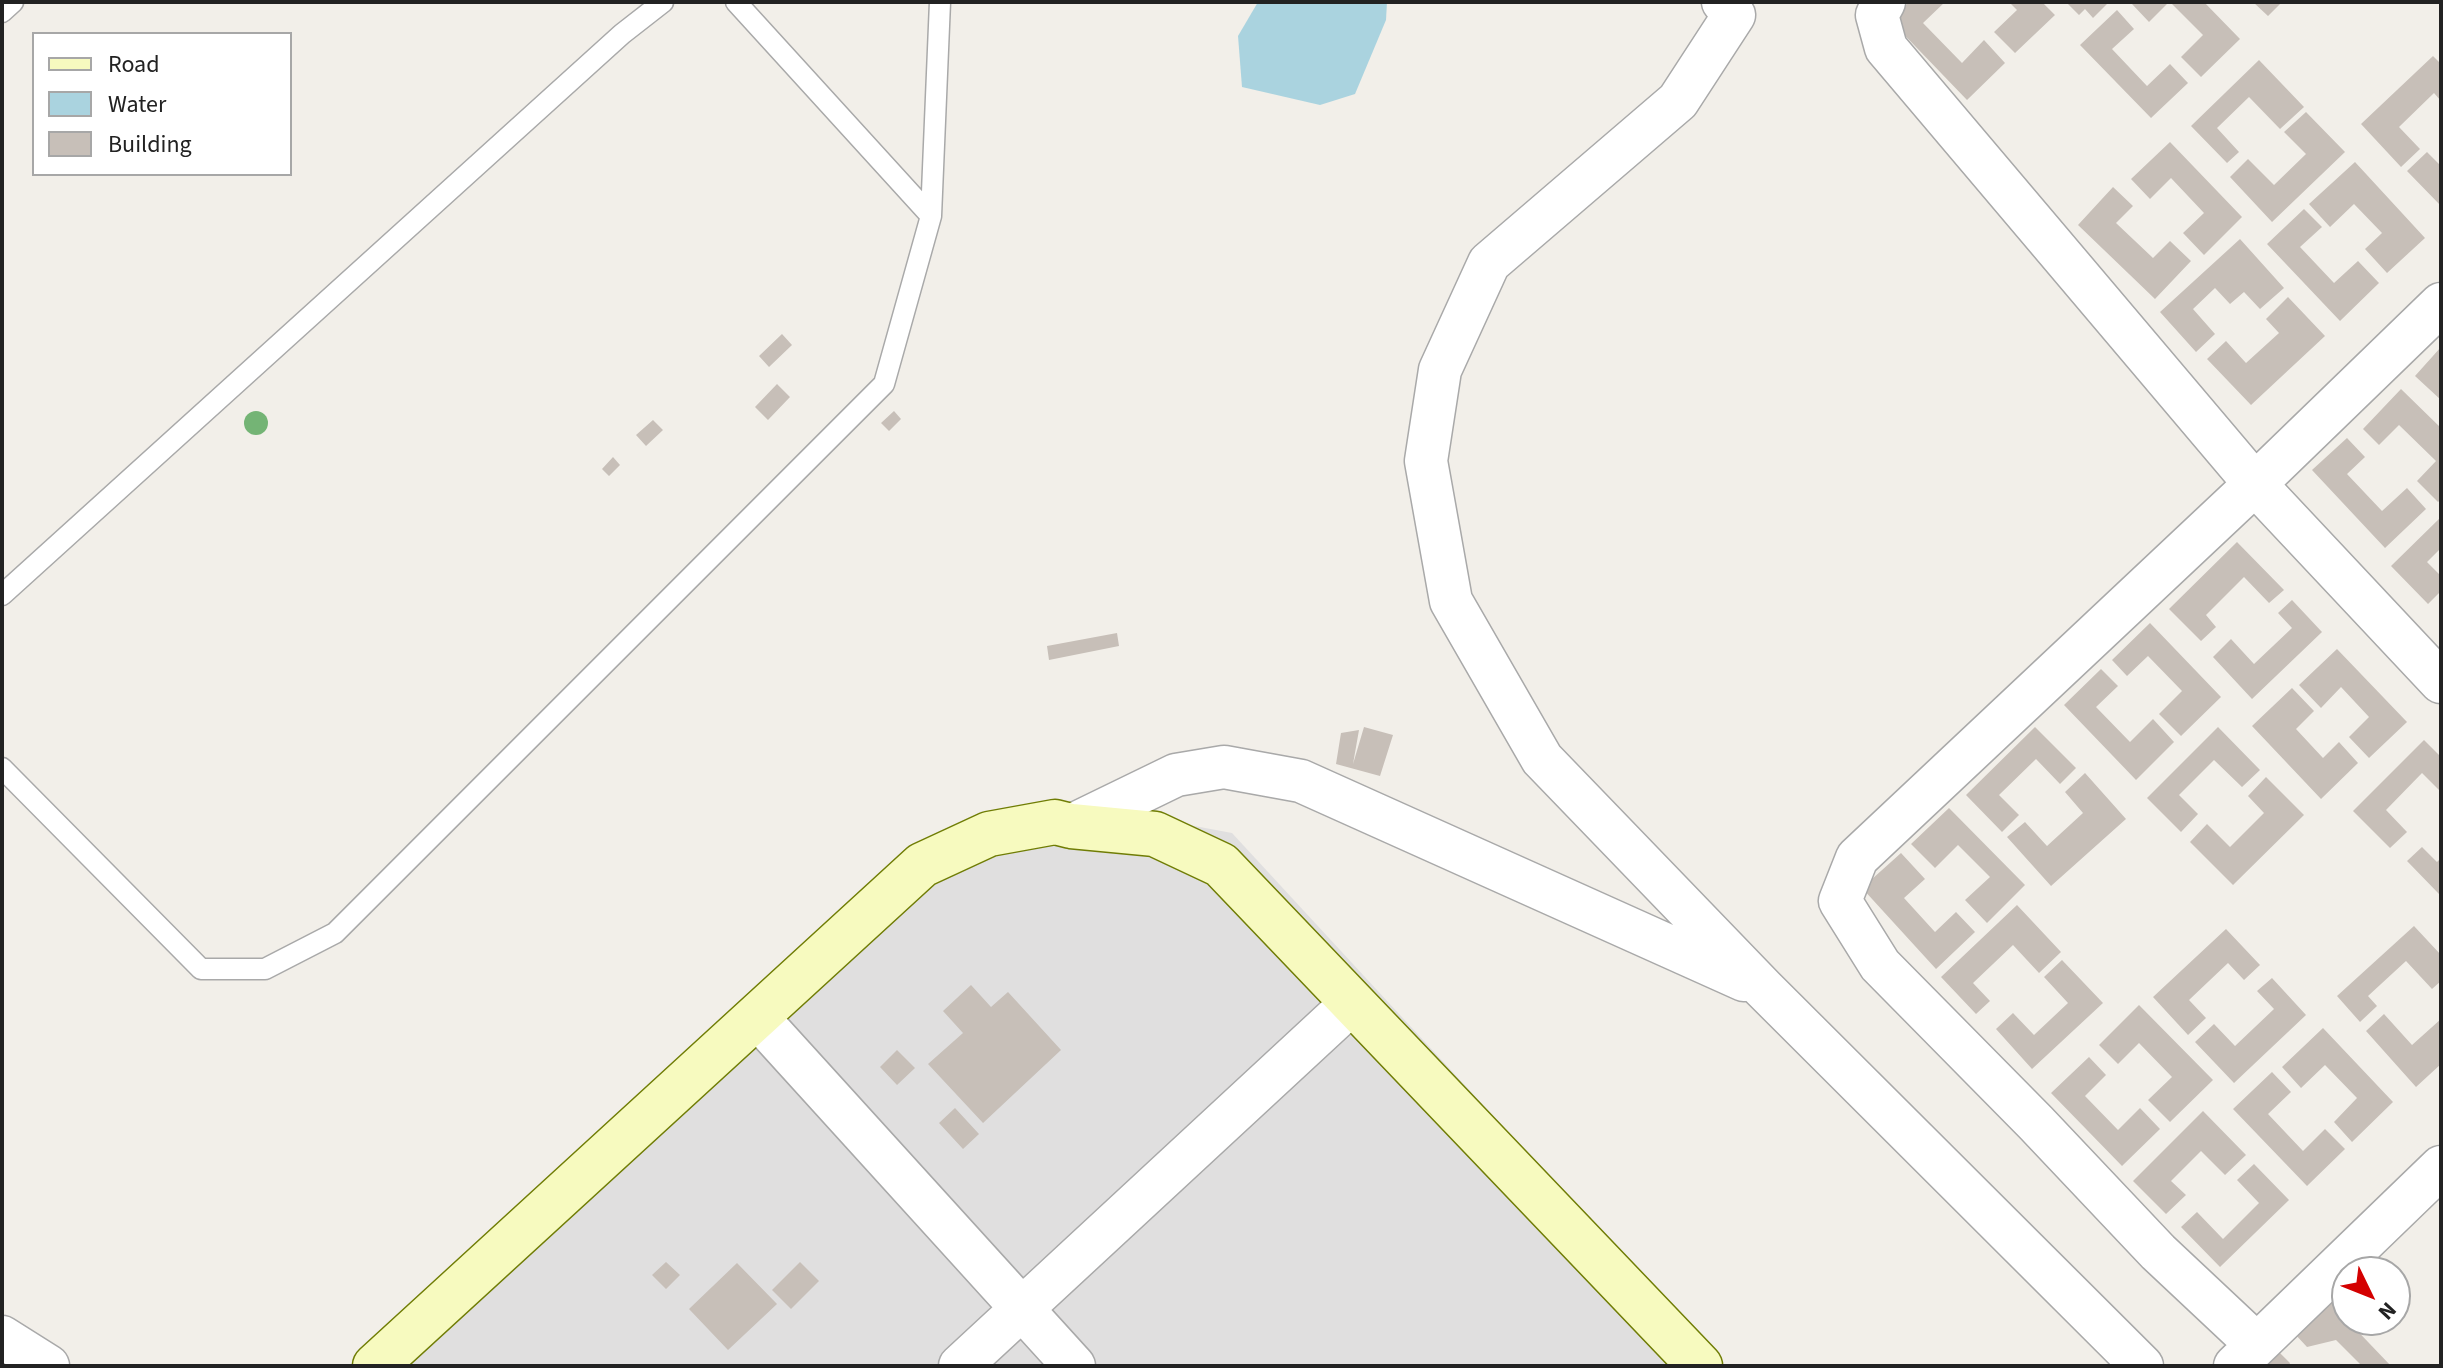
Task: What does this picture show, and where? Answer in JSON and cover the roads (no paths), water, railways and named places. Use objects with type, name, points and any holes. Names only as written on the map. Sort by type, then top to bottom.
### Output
[{"type":"street","points":[[1884,2],[1877,15],[1886,48],[2255,484],[2441,682]]},
{"type":"street","points":[[1735,6],[1678,101],[1489,263],[1440,370],[1426,461],[1451,601],[1542,759],[1763,988],[2142,1366]]},
{"type":"street","points":[[2441,304],[2255,484],[1857,858],[1840,901],[1880,965],[2158,1252],[2246,1355],[2441,1167]]},
{"type":"street","points":[[1071,826],[1176,775],[1224,767],[1301,781],[1763,988]]},
{"type":"street","points":[[375,1366],[922,865],[989,834],[1055,822],[1155,834],[1221,865],[1700,1366]]},
{"type":"street","points":[[960,1366],[1352,1003]]},
{"type":"street","points":[[757,1017],[1074,1366]]},
{"type":"street","points":[[2,1337],[48,1366]]},
{"type":"lane","points":[[2,12],[13,2]]},
{"type":"lane","points":[[2,595],[622,34],[663,2]]},
{"type":"lane","points":[[736,2],[931,216]]},
{"type":"lane","points":[[2,768],[201,969],[265,969],[335,933],[884,384],[931,216],[940,2]]},
{"type":"water","points":[[1258,2],[1387,2],[1386,20],[1355,94],[1320,105],[1242,87],[1238,36]]}]
